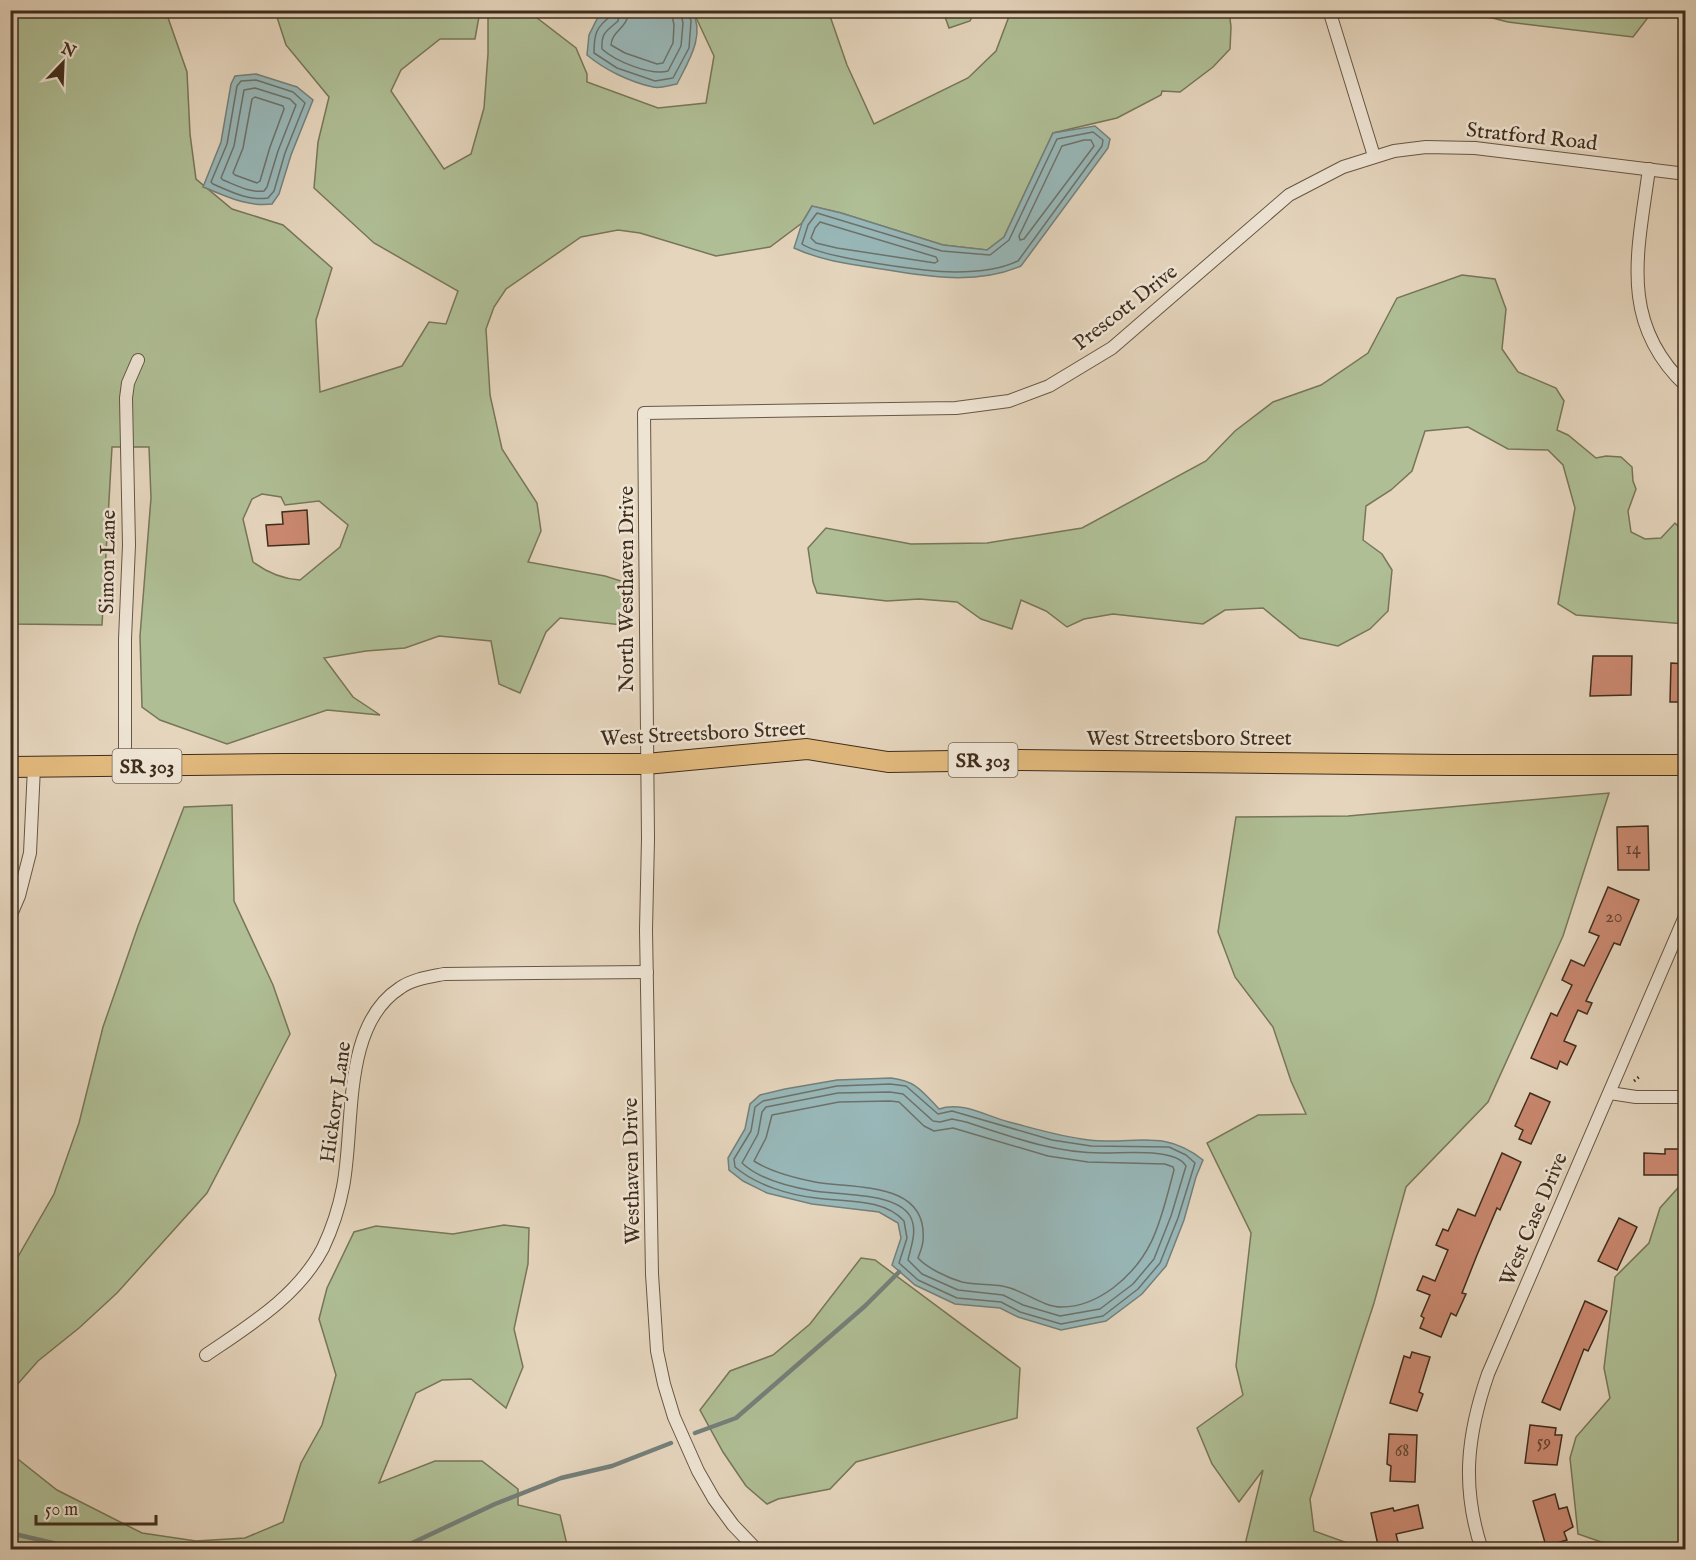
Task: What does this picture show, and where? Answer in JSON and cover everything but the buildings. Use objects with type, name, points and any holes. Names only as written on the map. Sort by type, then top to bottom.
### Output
[{"type":"main road","name":"West Streetsboro Street","points":[[10,767],[646,764],[807,749],[888,762],[1020,760],[1441,765],[1686,765]]},
{"type":"street","points":[[1329,10],[1374,156]]},
{"type":"street","name":"Stratford Road","points":[[1374,156],[1416,148],[1458,147],[1686,174]]},
{"type":"street","name":"Prescott Drive","points":[[644,413],[956,408],[1008,401],[1049,386],[1112,348],[1289,195],[1343,167],[1374,156]]},
{"type":"street","points":[[1649,169],[1637,268],[1638,298],[1642,316],[1654,345],[1668,368],[1686,386]]},
{"type":"street","name":"Simon Lane","points":[[125,766],[125,639],[129,545],[126,398],[128,383],[138,360]]},
{"type":"street","name":"North Westhaven Drive","points":[[644,413],[646,764]]},
{"type":"street","name":"Westhaven Drive","points":[[646,764],[652,1274],[657,1351],[674,1417],[698,1471],[714,1499],[733,1525],[757,1550]]},
{"type":"street","points":[[10,916],[19,896],[30,853],[34,767]]},
{"type":"street","name":"West Case Drive","points":[[1482,1550],[1474,1522],[1469,1487],[1471,1436],[1476,1408],[1493,1363],[1686,914]]},
{"type":"street","name":"Hickory Lane","points":[[206,1355],[271,1310],[299,1282],[322,1250],[335,1219],[343,1187],[360,1047],[368,1024],[381,1004],[400,988],[419,979],[444,974],[647,972]]},
{"type":"street","points":[[1610,1093],[1636,1097],[1686,1097]]},
{"type":"path","points":[[1634,1081],[1639,1077]]},
{"type":"green space","points":[[163,10],[166,12],[187,72],[190,134],[196,179],[232,209],[283,225],[332,268],[316,320],[320,392],[402,366],[429,322],[446,324],[458,291],[374,243],[314,188],[318,142],[329,97],[286,45],[275,11],[480,11],[475,39],[440,39],[401,70],[391,91],[444,169],[471,154],[484,108],[488,11],[528,11],[576,48],[587,74],[587,82],[658,108],[706,103],[714,56],[693,11],[821,11],[830,16],[847,65],[874,124],[968,78],[996,51],[1011,11],[1229,10],[1231,27],[1230,49],[1213,67],[1180,92],[1162,91],[1161,95],[1117,118],[1053,133],[1004,237],[987,250],[943,245],[812,206],[802,223],[770,247],[716,256],[640,233],[618,230],[581,237],[506,289],[494,307],[486,329],[490,395],[502,449],[537,503],[541,531],[528,562],[605,576],[624,582],[622,625],[560,618],[546,632],[520,693],[499,684],[491,641],[439,636],[405,648],[366,651],[324,658],[353,697],[380,715],[327,710],[227,744],[160,720],[142,707],[140,636],[151,498],[149,447],[112,447],[102,625],[11,624],[11,11]],"holes":[[[262,494],[281,497],[285,505],[319,501],[348,525],[340,547],[300,580],[275,575],[253,562],[243,519],[252,499]]]},
{"type":"green space","points":[[943,10],[975,11],[970,21],[949,28]]},
{"type":"green space","points":[[1653,10],[1633,37],[1508,22],[1465,11]]},
{"type":"green space","points":[[1462,275],[1495,279],[1506,309],[1502,349],[1518,372],[1556,388],[1564,401],[1557,430],[1568,435],[1596,458],[1621,457],[1632,467],[1636,489],[1628,511],[1631,532],[1645,539],[1661,538],[1675,523],[1685,533],[1685,624],[1576,615],[1558,604],[1575,508],[1563,465],[1548,450],[1508,449],[1468,427],[1425,431],[1412,471],[1391,490],[1366,506],[1363,540],[1382,554],[1392,570],[1388,611],[1370,629],[1338,646],[1300,638],[1263,608],[1225,610],[1203,624],[1113,614],[1084,619],[1067,627],[1046,611],[1021,600],[1012,629],[981,619],[957,602],[919,599],[887,601],[817,593],[808,548],[826,528],[911,544],[987,543],[1082,528],[1206,461],[1235,431],[1273,402],[1321,385],[1368,353],[1397,298]]},
{"type":"green space","points":[[1609,793],[1563,936],[1488,1102],[1406,1187],[1374,1303],[1310,1499],[1314,1531],[1364,1549],[1244,1549],[1263,1470],[1239,1502],[1212,1464],[1197,1428],[1243,1395],[1236,1366],[1251,1233],[1207,1143],[1258,1115],[1306,1114],[1291,1081],[1273,1027],[1235,977],[1218,932],[1236,817],[1348,816]]},
{"type":"green space","points":[[232,805],[234,901],[273,985],[290,1034],[207,1193],[117,1293],[38,1361],[15,1387],[14,1456],[57,1490],[142,1533],[196,1541],[245,1538],[283,1522],[301,1463],[322,1425],[336,1375],[319,1319],[327,1288],[354,1232],[376,1226],[453,1234],[504,1225],[529,1228],[528,1264],[514,1329],[523,1367],[506,1408],[471,1379],[442,1380],[416,1393],[379,1483],[435,1461],[482,1461],[518,1489],[518,1505],[560,1515],[568,1549],[11,1549],[11,1269],[54,1194],[79,1123],[103,1027],[138,926],[184,807]]},
{"type":"green space","points":[[1685,1180],[1685,1549],[1676,1549],[1671,1545],[1666,1549],[1611,1549],[1604,1543],[1578,1534],[1570,1458],[1576,1437],[1610,1398],[1604,1368],[1615,1277],[1649,1243],[1660,1208]]},
{"type":"green space","points":[[861,1258],[875,1260],[1020,1368],[1017,1418],[856,1462],[830,1489],[778,1499],[767,1504],[746,1486],[723,1452],[700,1410],[730,1371],[773,1355],[810,1324]]},
{"type":"water","points":[[619,10],[692,11],[696,20],[696,39],[690,58],[677,84],[656,87],[636,82],[618,75],[587,55],[589,35],[599,15]]},
{"type":"water","points":[[256,74],[297,87],[313,100],[291,155],[279,194],[272,204],[253,204],[203,187],[221,142],[231,84],[235,76]]},
{"type":"water","points":[[1095,126],[1110,139],[1108,148],[1021,266],[986,276],[949,278],[834,261],[794,248],[802,223],[812,206],[943,245],[987,250],[1004,237],[1053,133]]},
{"type":"water","points":[[891,1078],[913,1084],[939,1109],[965,1108],[1009,1122],[1079,1139],[1161,1141],[1175,1144],[1203,1160],[1184,1220],[1166,1266],[1142,1294],[1106,1321],[1061,1330],[1018,1317],[1000,1308],[955,1304],[915,1285],[892,1265],[901,1238],[898,1223],[879,1212],[812,1204],[767,1193],[743,1181],[729,1170],[728,1158],[745,1129],[750,1104],[760,1095],[837,1080]]},
{"type":"waterway","points":[[695,1433],[736,1418],[865,1306],[899,1272]]},
{"type":"waterway","points":[[387,1550],[410,1544],[495,1504],[561,1478],[612,1466],[671,1443]]},
{"type":"waterway","points":[[10,1533],[83,1550]]}]
